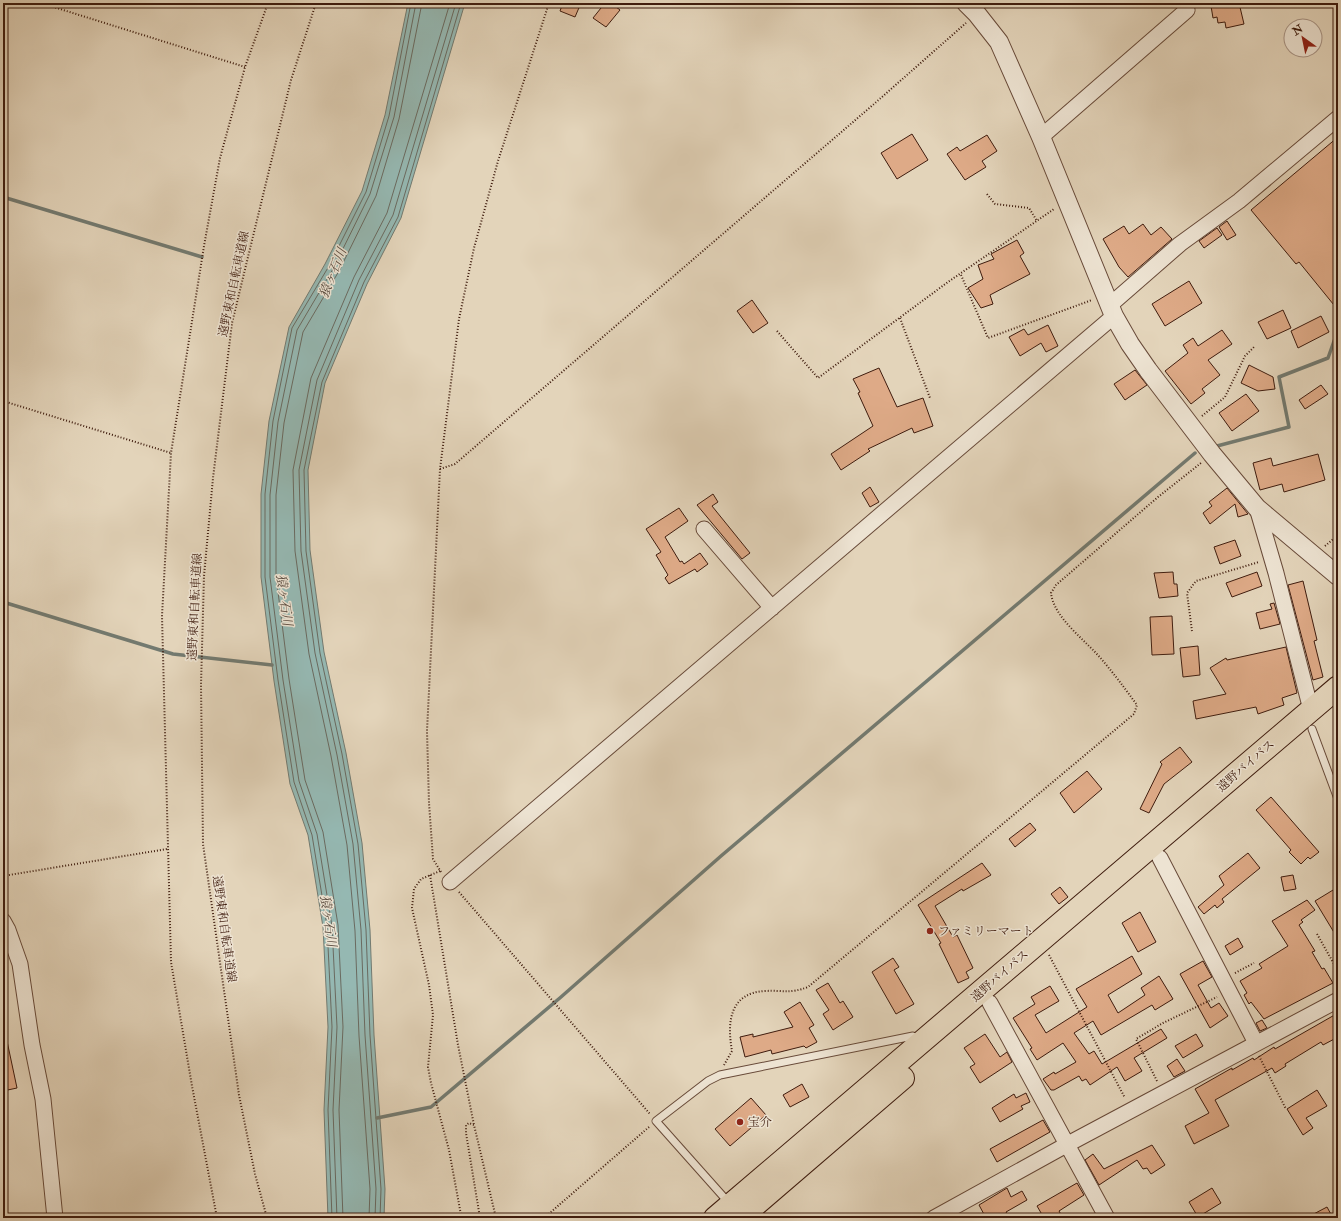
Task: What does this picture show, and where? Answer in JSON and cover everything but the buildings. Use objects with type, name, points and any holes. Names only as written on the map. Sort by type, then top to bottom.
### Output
[{"type":"highway","name":"遠野バイパス","points":[[729,1214],[779,1187],[990,1003],[1160,858],[1312,719],[1338,687]]},
{"type":"highway","name":"遠野バイパス","points":[[729,1214],[924,1042],[1312,719],[1338,706]]},
{"type":"street","points":[[1041,137],[1187,10],[1183,3]]},
{"type":"street","points":[[971,8],[999,42],[1041,137],[1110,305],[1148,370],[1212,454],[1257,508],[1338,576]]},
{"type":"street","points":[[450,882],[772,608],[1180,244],[1239,201],[1338,118]]},
{"type":"street","points":[[1257,508],[1272,557],[1312,719]]},
{"type":"street","points":[[704,529],[772,608]]},
{"type":"street","points":[[1160,858],[1255,1044]]},
{"type":"street","points":[[3,921],[8,930],[20,964],[32,1045],[43,1099],[55,1218]]},
{"type":"street","points":[[934,1218],[1131,1110],[1338,1000]]},
{"type":"street","points":[[990,1003],[1107,1218]]},
{"type":"lane","points":[[1312,719],[1338,800]]},
{"type":"lane","points":[[729,1214],[656,1121],[708,1081],[720,1076],[913,1036],[924,1042]]},
{"type":"path","points":[[41,3],[245,67]]},
{"type":"path","points":[[217,1218],[192,1086],[171,962],[162,616],[171,454],[204,246],[220,158],[245,67],[268,3]]},
{"type":"path","name":"遠野東和自転車道線","points":[[267,1218],[255,1174],[239,1095],[203,844],[201,665],[204,576],[213,478],[232,323],[291,80],[316,3]]},
{"type":"path","points":[[461,1215],[449,1150],[428,1067],[432,1008],[429,985],[412,908],[414,889],[421,879],[440,871],[434,859],[429,803],[427,731],[440,469],[459,319],[474,248],[498,161],[549,3]]},
{"type":"path","points":[[440,469],[455,464],[874,104],[971,8]]},
{"type":"path","points":[[987,194],[995,204],[1029,208],[1037,221]]},
{"type":"path","points":[[777,331],[818,378],[1067,200]]},
{"type":"path","points":[[961,275],[988,338],[1110,305]]},
{"type":"path","points":[[900,318],[930,398]]},
{"type":"path","points":[[1190,426],[1225,397],[1245,356],[1255,346]]},
{"type":"path","points":[[3,400],[171,454]]},
{"type":"path","points":[[720,1076],[732,1051],[729,1033],[730,1015],[735,1006],[746,996],[764,991],[794,992],[808,986],[1134,714],[1137,705],[1102,659],[1057,612],[1052,601],[1051,593],[1056,585],[1158,497],[1212,454]]},
{"type":"path","points":[[1192,631],[1187,593],[1196,581],[1236,570],[1272,557]]},
{"type":"path","points":[[3,876],[167,849]]},
{"type":"path","points":[[430,875],[458,1045],[474,1125],[496,1218]]},
{"type":"path","points":[[450,882],[656,1121],[544,1218]]},
{"type":"path","points":[[1317,934],[1338,971]]},
{"type":"path","points":[[1048,954],[1131,1110]]},
{"type":"path","points":[[1163,1093],[1136,1039],[1226,985],[1254,963]]},
{"type":"path","points":[[1255,1044],[1286,1109]]},
{"type":"path","points":[[474,1125],[469,1123],[466,1125],[466,1132],[480,1218]]},
{"type":"water","name":"猿ヶ石川","points":[[408,3],[465,3],[401,218],[367,284],[325,383],[308,470],[310,550],[324,652],[346,753],[362,843],[370,930],[374,1035],[385,1189],[384,1218],[328,1218],[324,1110],[328,1027],[323,927],[308,835],[290,784],[274,681],[261,577],[261,494],[269,421],[289,327],[325,264],[362,191],[385,115]]},
{"type":"waterway","points":[[3,197],[202,257]]},
{"type":"waterway","points":[[1217,446],[1289,427],[1279,377],[1328,358],[1338,330]]},
{"type":"waterway","points":[[377,1118],[431,1107],[561,997],[721,856],[1195,453]]},
{"type":"waterway","points":[[3,602],[173,654],[272,665]]},
{"type":"place","name":"ファミリーマート","points":[[930,931]]},
{"type":"place","name":"宝介","points":[[740,1122]]}]
